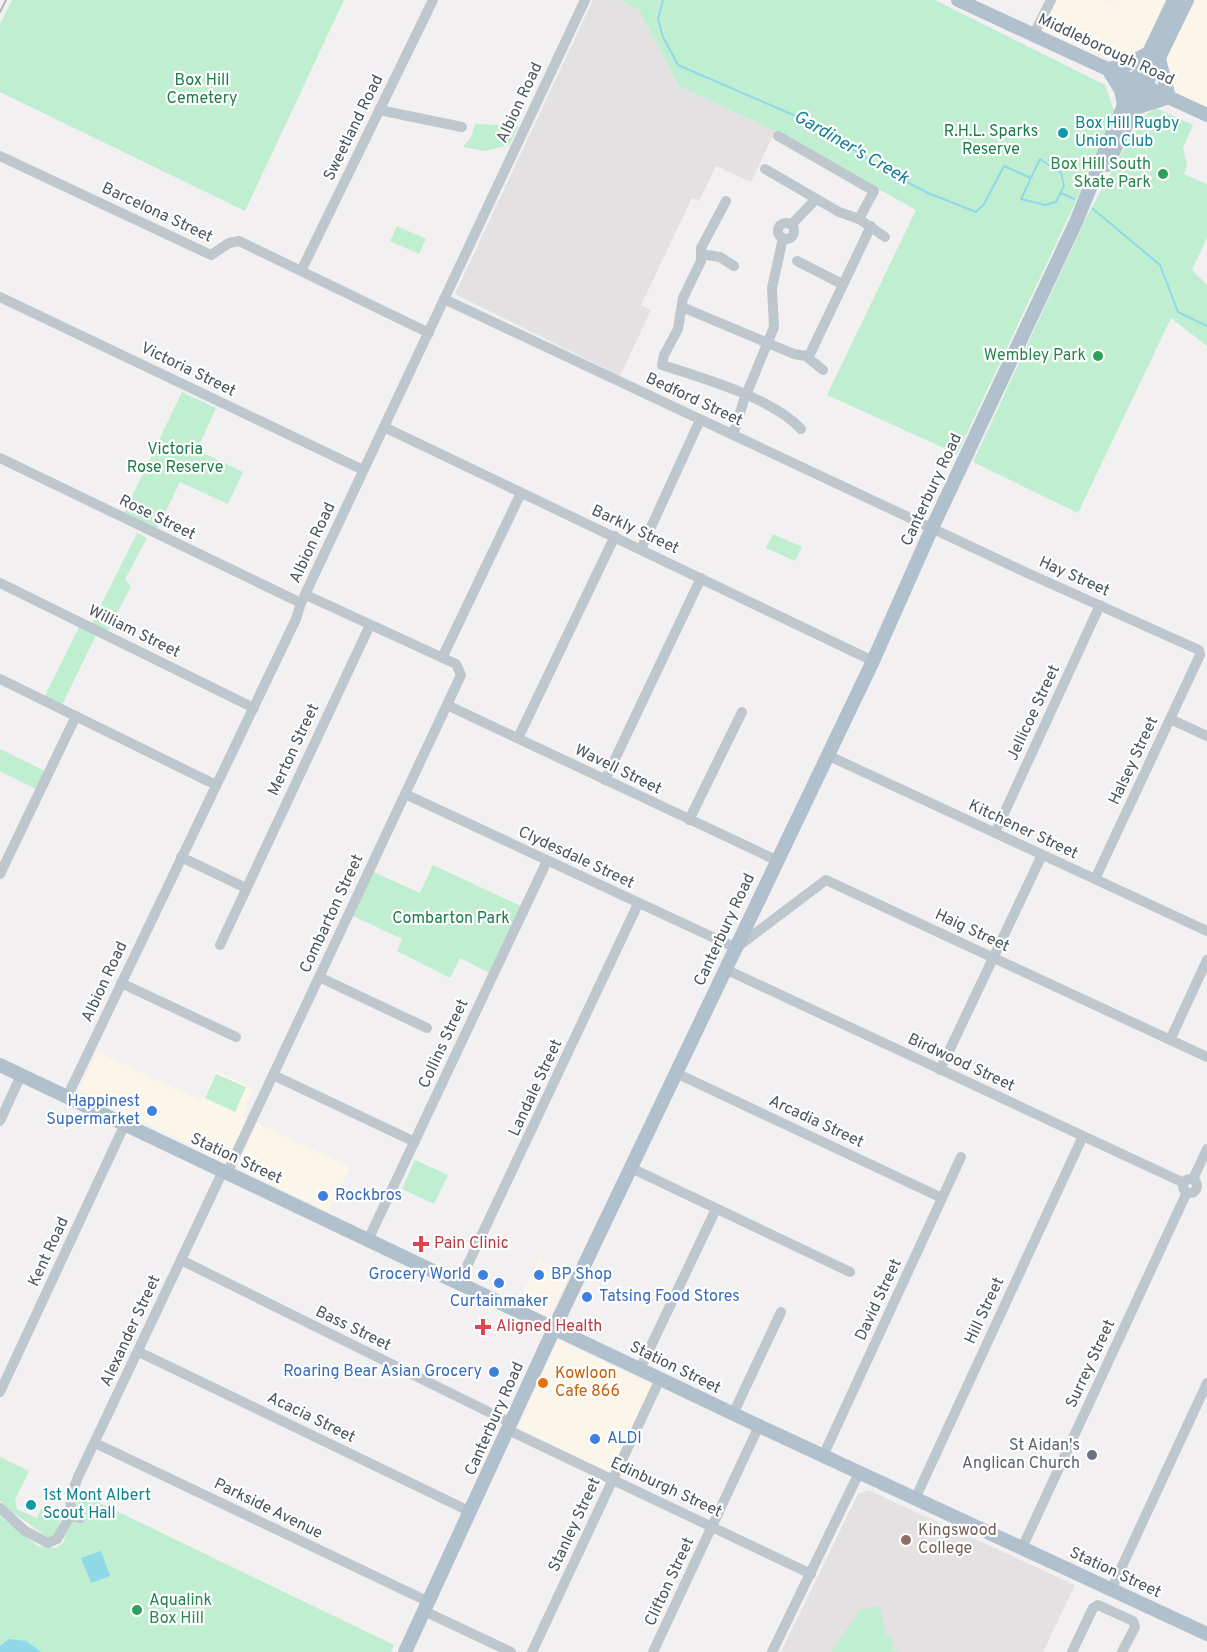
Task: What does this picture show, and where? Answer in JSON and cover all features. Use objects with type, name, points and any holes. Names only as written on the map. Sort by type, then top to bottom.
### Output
[{"type":"main road","name":"Middleborough Road","points":[[958,0],[1207,115]]},
{"type":"main road","name":"Canterbury Road","points":[[405,1652],[554,1328],[873,661],[932,528],[1153,56],[1174,0]]},
{"type":"main road","name":"Canterbury Road","points":[[1153,56],[1187,0]]},
{"type":"main road","points":[[1153,56],[1169,97],[1129,106],[1108,69],[1153,56]]},
{"type":"main road","name":"Station Street","points":[[0,1065],[733,1414],[1207,1634]]},
{"type":"street","name":"Sweetland Road","points":[[302,269],[433,0]]},
{"type":"street","name":"Albion Road","points":[[66,1097],[254,708],[363,470],[585,0]]},
{"type":"street","points":[[1034,34],[1051,0]]},
{"type":"street","points":[[379,110],[462,127]]},
{"type":"street","points":[[778,136],[874,191],[859,219]]},
{"type":"street","name":"Barcelona Street","points":[[0,156],[211,255],[229,243],[239,241],[302,269],[429,333]]},
{"type":"street","points":[[765,169],[839,212],[859,219],[885,237]]},
{"type":"street","points":[[733,435],[774,327],[772,288],[783,238],[779,235],[779,227],[785,223],[791,225],[816,199]]},
{"type":"street","points":[[726,201],[701,248],[701,261],[683,298],[678,329],[664,355],[662,364],[737,389],[793,420],[801,429]]},
{"type":"street","points":[[806,356],[810,354],[871,226]]},
{"type":"street","points":[[701,254],[720,257],[734,266]]},
{"type":"street","points":[[797,261],[842,284]]},
{"type":"street","name":"Victoria Street","points":[[0,297],[363,470]]},
{"type":"street","name":"Bedford Street","points":[[444,299],[932,528]]},
{"type":"street","points":[[682,307],[794,354],[806,356],[823,370]]},
{"type":"street","points":[[641,549],[700,420]]},
{"type":"street","name":"Barkly Street","points":[[384,428],[615,536],[873,661]]},
{"type":"street","name":"Rose Street","points":[[0,458],[304,599],[370,625],[460,668]]},
{"type":"street","points":[[442,658],[521,493]]},
{"type":"street","name":"Hay Street","points":[[932,528],[1199,650],[1200,656]]},
{"type":"street","points":[[518,738],[615,536]]},
{"type":"street","points":[[605,780],[701,578]]},
{"type":"street","name":"William Street","points":[[0,583],[254,708]]},
{"type":"street","name":"Jellicoe Street","points":[[995,833],[1100,605]]},
{"type":"street","name":"Merton Street","points":[[220,945],[370,625]]},
{"type":"street","name":"Halsey Street","points":[[1095,879],[1200,656]]},
{"type":"street","name":"Combarton Street","points":[[225,1172],[461,675],[460,668]]},
{"type":"street","points":[[0,680],[216,785]]},
{"type":"street","name":"Wavell Street","points":[[447,705],[776,860]]},
{"type":"street","points":[[689,820],[742,712]]},
{"type":"street","points":[[0,874],[76,716]]},
{"type":"street","points":[[1170,719],[1207,736]]},
{"type":"street","name":"Kitchener Street","points":[[827,755],[1207,932]]},
{"type":"street","name":"Clydesdale Street","points":[[405,794],[736,948]]},
{"type":"street","points":[[940,1070],[1042,855]]},
{"type":"street","points":[[181,857],[246,888]]},
{"type":"street","name":"Collins Street","points":[[368,1240],[547,861]]},
{"type":"street","name":"Haig Street","points":[[736,948],[826,880],[1207,1058]]},
{"type":"street","name":"Landale Street","points":[[459,1284],[638,904]]},
{"type":"street","points":[[1170,1040],[1207,960]]},
{"type":"street","name":"Birdwood Street","points":[[725,969],[1194,1187]]},
{"type":"street","points":[[319,977],[426,1028]]},
{"type":"street","points":[[121,983],[236,1037]]},
{"type":"street","name":"Arcadia Street","points":[[676,1072],[942,1198]]},
{"type":"street","points":[[0,1121],[21,1075]]},
{"type":"street","points":[[273,1075],[414,1142]]},
{"type":"street","name":"Kent Road","points":[[0,1392],[125,1124]]},
{"type":"street","name":"Hill Street","points":[[915,1499],[1083,1136]]},
{"type":"street","name":"Surrey Street","points":[[1022,1548],[1194,1187],[1207,1149]]},
{"type":"street","name":"David Street","points":[[823,1456],[961,1157]]},
{"type":"street","points":[[631,1168],[850,1272]]},
{"type":"street","name":"Alexander Street","points":[[0,1508],[25,1532],[48,1543],[60,1535],[72,1514],[72,1492],[225,1172]]},
{"type":"street","points":[[640,1369],[716,1209]]},
{"type":"street","name":"Bass Street","points":[[181,1260],[510,1427]]},
{"type":"street","points":[[733,1414],[781,1312]]},
{"type":"street","name":"Acacia Street","points":[[138,1352],[471,1512]]},
{"type":"street","name":"Stanley Street","points":[[532,1652],[660,1379]]},
{"type":"street","points":[[1111,1590],[1207,1383]]},
{"type":"street","name":"Clifton Street","points":[[653,1652],[759,1426]]},
{"type":"street","name":"Edinburgh Street","points":[[510,1427],[612,1479],[811,1574]]},
{"type":"street","name":"Parkside Avenue","points":[[95,1443],[427,1607],[512,1652]]},
{"type":"street","points":[[772,1652],[859,1473]]},
{"type":"street","points":[[1128,1619],[1136,1601]]},
{"type":"street","points":[[1072,1652],[1093,1608],[1098,1605],[1133,1621],[1135,1627],[1122,1652]]},
{"type":"shaded area","points":[[593,0],[620,0],[639,10],[679,86],[775,131],[751,182],[716,166],[699,201],[692,198],[641,305],[651,310],[620,376],[455,294]]},
{"type":"shaded area","points":[[1048,0],[1105,0],[1111,3],[1113,0],[1169,0],[1144,52],[1119,62],[1035,27]]},
{"type":"shaded area","points":[[1192,0],[1207,0],[1207,107],[1175,93],[1166,85],[1162,64]]},
{"type":"shaded area","points":[[97,1052],[202,1101],[216,1071],[254,1089],[242,1116],[350,1167],[328,1212],[79,1090]]},
{"type":"shaded area","points":[[539,1260],[570,1274],[551,1313],[544,1314],[518,1303]]},
{"type":"shaded area","points":[[558,1340],[652,1385],[610,1473],[518,1428]]},
{"type":"shaded area","name":"Kingswood College","points":[[868,1490],[1075,1585],[1043,1652],[781,1652],[858,1494]]},
{"type":"green space","name":"Box Hill Cemetery","points":[[12,0],[344,0],[245,211],[0,92],[0,24]]},
{"type":"green space","name":"R.H.L. Sparks Reserve","points":[[620,0],[935,0],[1105,85],[1116,116],[957,454],[827,395],[916,210],[775,131],[679,86],[639,10]]},
{"type":"green space","points":[[1156,108],[1193,125],[1183,148],[1187,165],[1184,174],[1207,184],[1207,238],[1192,270],[1207,285],[1207,346],[1171,318],[1078,513],[973,462],[1088,214],[1141,118]]},
{"type":"green space","points":[[475,124],[519,126],[509,145],[485,151],[463,147],[471,137]]},
{"type":"green space","points":[[397,226],[426,239],[419,254],[390,241]]},
{"type":"green space","name":"Victoria Rose Reserve","points":[[182,392],[216,408],[197,450],[243,472],[228,504],[180,482],[157,529],[124,513]]},
{"type":"green space","points":[[137,533],[147,538],[125,579],[131,586],[106,635],[98,631],[61,707],[44,698],[81,623],[90,627]]},
{"type":"green space","points":[[773,534],[802,547],[795,561],[766,548]]},
{"type":"green space","points":[[0,749],[47,772],[38,790],[0,771]]},
{"type":"green space","name":"Combarton Park","points":[[433,865],[525,908],[493,975],[460,958],[450,978],[397,951],[402,939],[349,914],[369,870],[420,893]]},
{"type":"green space","points":[[216,1074],[246,1087],[235,1112],[205,1098]]},
{"type":"green space","points":[[415,1160],[448,1175],[434,1204],[402,1189]]},
{"type":"green space","points":[[0,1457],[29,1471],[15,1500],[17,1509],[37,1518],[42,1507],[62,1515],[56,1534],[49,1538],[5,1507],[0,1500]]},
{"type":"green space","points":[[79,1493],[394,1645],[391,1652],[0,1652],[0,1516],[38,1546],[55,1548],[63,1543]]},
{"type":"green space","points":[[876,1606],[880,1608],[886,1635],[893,1640],[892,1649],[898,1652],[832,1652],[859,1611]]},
{"type":"water","points":[[101,1551],[110,1576],[91,1583],[81,1558]]},
{"type":"water","points":[[9,1639],[26,1641],[41,1652],[0,1652],[0,1646]]},
{"type":"waterway","name":"Gardiner's Creek","points":[[663,0],[658,19],[663,37],[678,65],[812,123],[890,173],[928,193],[976,212],[984,204],[1004,166],[1031,178]]},
{"type":"waterway","name":"Gardiner's Creek","points":[[1040,159],[1061,173],[1064,186],[1056,202],[1045,205],[1021,199],[1040,159]]},
{"type":"waterway","name":"Gardiner's Creek","points":[[1061,193],[1074,199]]},
{"type":"waterway","name":"Gardiner's Creek","points":[[1093,209],[1160,265],[1178,312],[1207,326]]},
{"type":"railway","points":[[0,12],[6,0]]},
{"type":"place","name":"Box Hill Rugby Union Club","points":[[1063,133]]},
{"type":"place","name":"Box Hill South Skate Park","points":[[1163,174]]},
{"type":"place","name":"Wembley Park","points":[[1098,356]]},
{"type":"place","name":"Happinest Supermarket","points":[[152,1111]]},
{"type":"place","name":"Rockbros","points":[[323,1196]]},
{"type":"place","name":"Pain Clinic","points":[[421,1244]]},
{"type":"place","name":"Grocery World","points":[[483,1275]]},
{"type":"place","name":"BP Shop","points":[[539,1275]]},
{"type":"place","name":"Curtainmaker","points":[[499,1283]]},
{"type":"place","name":"Tatsing Food Stores","points":[[587,1297]]},
{"type":"place","name":"Aligned Health","points":[[483,1327]]},
{"type":"place","name":"Roaring Bear Asian Grocery","points":[[494,1372]]},
{"type":"place","name":"Kowloon Cafe 866","points":[[543,1383]]},
{"type":"place","name":"ALDI","points":[[595,1439]]},
{"type":"place","name":"St Aidan's Anglican Church","points":[[1092,1455]]},
{"type":"place","name":"1st Mont Albert Scout Hall","points":[[31,1505]]},
{"type":"place","name":"Kingswood College","points":[[906,1540]]},
{"type":"place","name":"Aqualink Box Hill","points":[[137,1610]]}]
